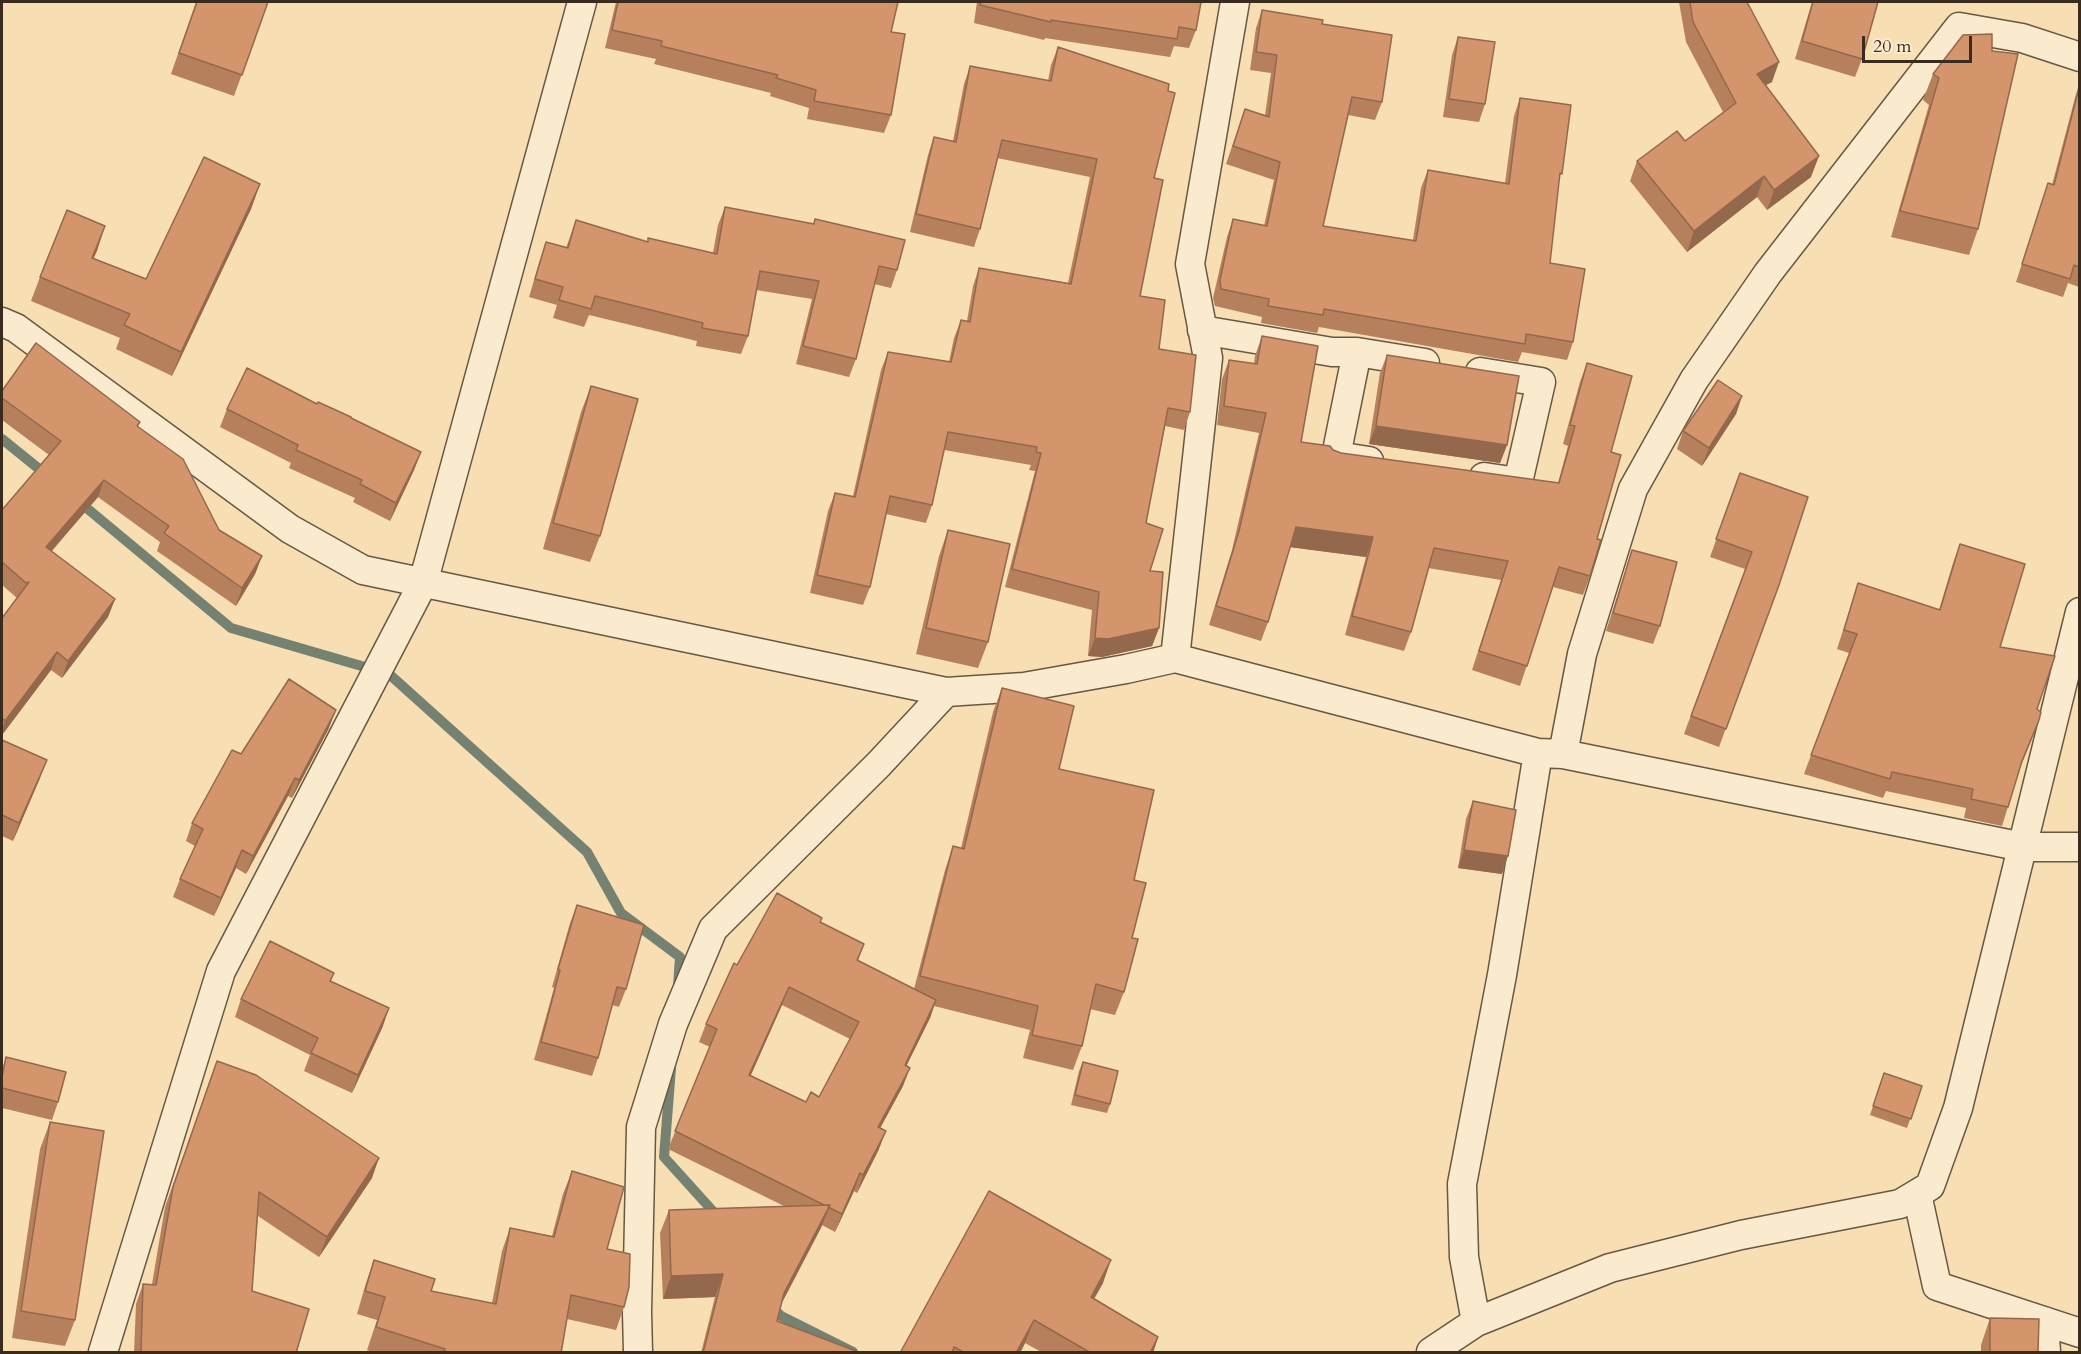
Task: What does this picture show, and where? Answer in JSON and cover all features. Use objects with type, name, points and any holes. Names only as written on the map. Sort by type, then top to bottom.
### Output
[{"type":"street","points":[[104,1353],[221,971],[423,583],[582,2]]},
{"type":"street","points":[[1175,658],[1208,358],[1190,264],[1235,2]]},
{"type":"street","points":[[1476,1322],[1464,1257],[1462,1184],[1502,975],[1550,754],[1633,489],[1694,380],[1768,273],[1959,27],[2022,38],[2079,57]]},
{"type":"street","points":[[2,322],[16,328],[290,529],[363,570],[946,692],[1024,687],[1175,658],[1550,754],[2023,847],[2079,847]]},
{"type":"street","points":[[1202,330],[1332,352],[1357,352],[1541,382],[1518,482],[1461,474]]},
{"type":"street","points":[[1357,352],[1336,456],[1393,464]]},
{"type":"street","points":[[1431,1353],[1476,1322],[1610,1268],[1742,1235],[1900,1204],[1930,1186],[1958,1108],[2079,612]]},
{"type":"street","points":[[638,1353],[641,1127],[673,1024],[713,929],[879,764],[946,692]]},
{"type":"street","points":[[1917,1194],[1937,1286],[2079,1333]]},
{"type":"street","points":[[2044,1322],[2046,1353]]},
{"type":"building","points":[[197,2],[268,2],[242,75],[179,53]]},
{"type":"building","points":[[618,2],[898,2],[891,32],[905,34],[891,115],[814,101],[816,90],[776,78],[778,75],[661,46],[662,41],[612,30]]},
{"type":"building","points":[[981,2],[1201,2],[1196,30],[1179,27],[1177,39],[1051,20],[1051,22],[980,5]]},
{"type":"building","points":[[1690,2],[1747,2],[1779,62],[1757,74],[1819,156],[1774,190],[1764,176],[1694,231],[1637,161],[1677,131],[1685,141],[1736,103],[1693,22]]},
{"type":"building","points":[[1813,2],[1878,2],[1862,59],[1802,41]]},
{"type":"building","points":[[1262,10],[1323,20],[1322,24],[1392,35],[1382,102],[1352,97],[1323,226],[1416,241],[1428,170],[1509,184],[1520,98],[1571,105],[1562,174],[1560,173],[1550,263],[1585,269],[1573,342],[1526,334],[1525,344],[1324,309],[1323,315],[1268,306],[1269,299],[1221,289],[1220,280],[1233,219],[1267,226],[1280,162],[1233,146],[1245,109],[1269,117],[1277,55],[1256,52]]},
{"type":"building","points":[[1992,34],[1992,51],[2018,54],[1978,229],[1900,211],[1939,78],[1933,74],[1963,35]]},
{"type":"building","points":[[1458,37],[1495,42],[1485,104],[1449,99]]},
{"type":"building","points":[[1058,47],[1169,84],[1168,91],[1175,93],[1154,178],[1163,180],[1140,296],[1165,300],[1159,349],[1196,355],[1190,412],[1168,408],[1146,523],[1163,529],[1150,571],[1163,572],[1159,628],[1108,639],[1095,638],[1099,592],[1012,569],[1041,453],[1036,452],[1037,447],[948,432],[932,505],[890,496],[870,587],[817,575],[835,493],[855,497],[888,352],[951,362],[961,320],[970,322],[979,268],[1071,284],[1097,159],[1002,140],[980,229],[916,214],[934,137],[956,142],[970,66],[1051,81]]},
{"type":"building","points":[[2079,88],[2079,267],[2074,265],[2070,279],[2022,264],[2048,183],[2054,185]]},
{"type":"building","points":[[204,157],[260,184],[181,352],[124,325],[130,314],[40,277],[67,210],[105,226],[92,258],[146,279]]},
{"type":"building","points":[[725,207],[814,224],[815,219],[905,240],[897,270],[879,266],[856,359],[803,346],[819,281],[760,271],[748,336],[702,328],[703,323],[595,296],[591,309],[559,300],[563,287],[535,279],[546,242],[568,248],[576,220],[648,242],[648,238],[717,254]]},
{"type":"building","points":[[1262,336],[1318,346],[1301,442],[1330,446],[1341,453],[1559,483],[1575,426],[1570,425],[1587,363],[1632,376],[1611,452],[1621,455],[1597,539],[1601,540],[1590,576],[1559,567],[1527,666],[1479,651],[1508,561],[1434,548],[1411,632],[1352,616],[1373,537],[1296,527],[1268,622],[1216,606],[1239,531],[1266,413],[1224,406],[1229,360],[1257,364]]},
{"type":"building","points":[[36,343],[140,422],[137,426],[183,459],[219,530],[262,556],[242,588],[164,533],[169,526],[104,480],[46,547],[115,599],[68,661],[57,652],[5,721],[2,718],[2,618],[29,582],[26,583],[2,562],[2,510],[61,441],[2,398],[2,391]]},
{"type":"building","points":[[1387,355],[1519,376],[1507,445],[1376,426]]},
{"type":"building","points":[[247,368],[317,404],[318,402],[351,417],[421,452],[396,503],[360,484],[362,480],[296,450],[298,445],[227,409]]},
{"type":"building","points":[[1718,380],[1742,396],[1709,448],[1683,431]]},
{"type":"building","points":[[591,386],[638,399],[600,536],[553,523]]},
{"type":"building","points":[[1740,473],[1808,497],[1779,585],[1726,729],[1691,716],[1752,552],[1716,539]]},
{"type":"building","points":[[948,530],[1010,544],[988,642],[926,628]]},
{"type":"building","points":[[1960,544],[2025,564],[2000,647],[2055,656],[2037,709],[2041,712],[2039,720],[2022,761],[2008,807],[1971,799],[1973,789],[1892,772],[1890,779],[1811,755],[1857,634],[1844,630],[1858,583],[1940,610]]},
{"type":"building","points":[[1632,550],[1677,562],[1660,626],[1613,613]]},
{"type":"building","points":[[289,679],[336,710],[299,780],[295,778],[253,856],[242,850],[221,898],[180,879],[203,829],[192,823],[232,750],[241,754]]},
{"type":"building","points":[[1002,688],[1074,706],[1059,769],[1154,790],[1134,880],[1146,883],[1132,938],[1138,939],[1124,992],[1096,984],[1082,1046],[1032,1035],[1038,1006],[920,976],[953,846],[964,849]]},
{"type":"building","points":[[2,740],[47,760],[19,823],[2,815]]},
{"type":"building","points":[[1473,801],[1516,810],[1508,856],[1464,850]]},
{"type":"building","points":[[777,893],[822,918],[820,922],[864,944],[857,960],[936,1000],[905,1065],[910,1068],[878,1127],[886,1131],[863,1175],[860,1173],[842,1214],[828,1207],[830,1205],[824,1205],[675,1131],[717,1029],[706,1024],[734,963],[737,965]],"holes":[[[789,987],[859,1022],[819,1097],[811,1092],[806,1102],[749,1075]]]},
{"type":"building","points":[[577,905],[644,925],[626,989],[617,987],[598,1058],[541,1042],[560,970],[558,969]]},
{"type":"building","points":[[270,941],[334,973],[330,981],[389,1008],[358,1075],[311,1053],[318,1038],[241,999]]},
{"type":"building","points":[[6,1057],[66,1072],[58,1102],[2,1088]]},
{"type":"building","points":[[217,1061],[256,1075],[379,1158],[327,1237],[259,1192],[252,1291],[309,1309],[296,1353],[141,1353],[143,1284],[156,1285],[173,1187]]},
{"type":"building","points":[[1083,1062],[1118,1071],[1110,1104],[1075,1095]]},
{"type":"building","points":[[1884,1073],[1922,1086],[1911,1119],[1873,1106]]},
{"type":"building","points":[[50,1122],[104,1131],[75,1320],[21,1311]]},
{"type":"building","points":[[572,1171],[624,1187],[607,1249],[630,1254],[629,1287],[624,1307],[571,1295],[561,1353],[444,1353],[445,1349],[376,1327],[385,1297],[365,1291],[374,1260],[435,1279],[431,1291],[496,1304],[510,1228],[554,1237]]},
{"type":"building","points":[[989,1191],[1111,1260],[1091,1297],[1158,1337],[1150,1353],[1091,1353],[1034,1320],[1016,1353],[965,1353],[954,1347],[952,1353],[900,1353]]},
{"type":"building","points":[[830,1205],[784,1293],[777,1321],[861,1353],[703,1353],[723,1274],[671,1276],[669,1210]]},
{"type":"building","points":[[1990,1318],[2039,1319],[2038,1353],[1990,1353]]},
{"type":"waterway","points":[[2,439],[49,477]]},
{"type":"waterway","points":[[77,500],[231,628],[389,674],[587,852],[621,913],[680,957],[678,986]]},
{"type":"waterway","points":[[671,1068],[664,1157],[720,1219]]},
{"type":"waterway","points":[[768,1303],[781,1316],[853,1352]]}]
